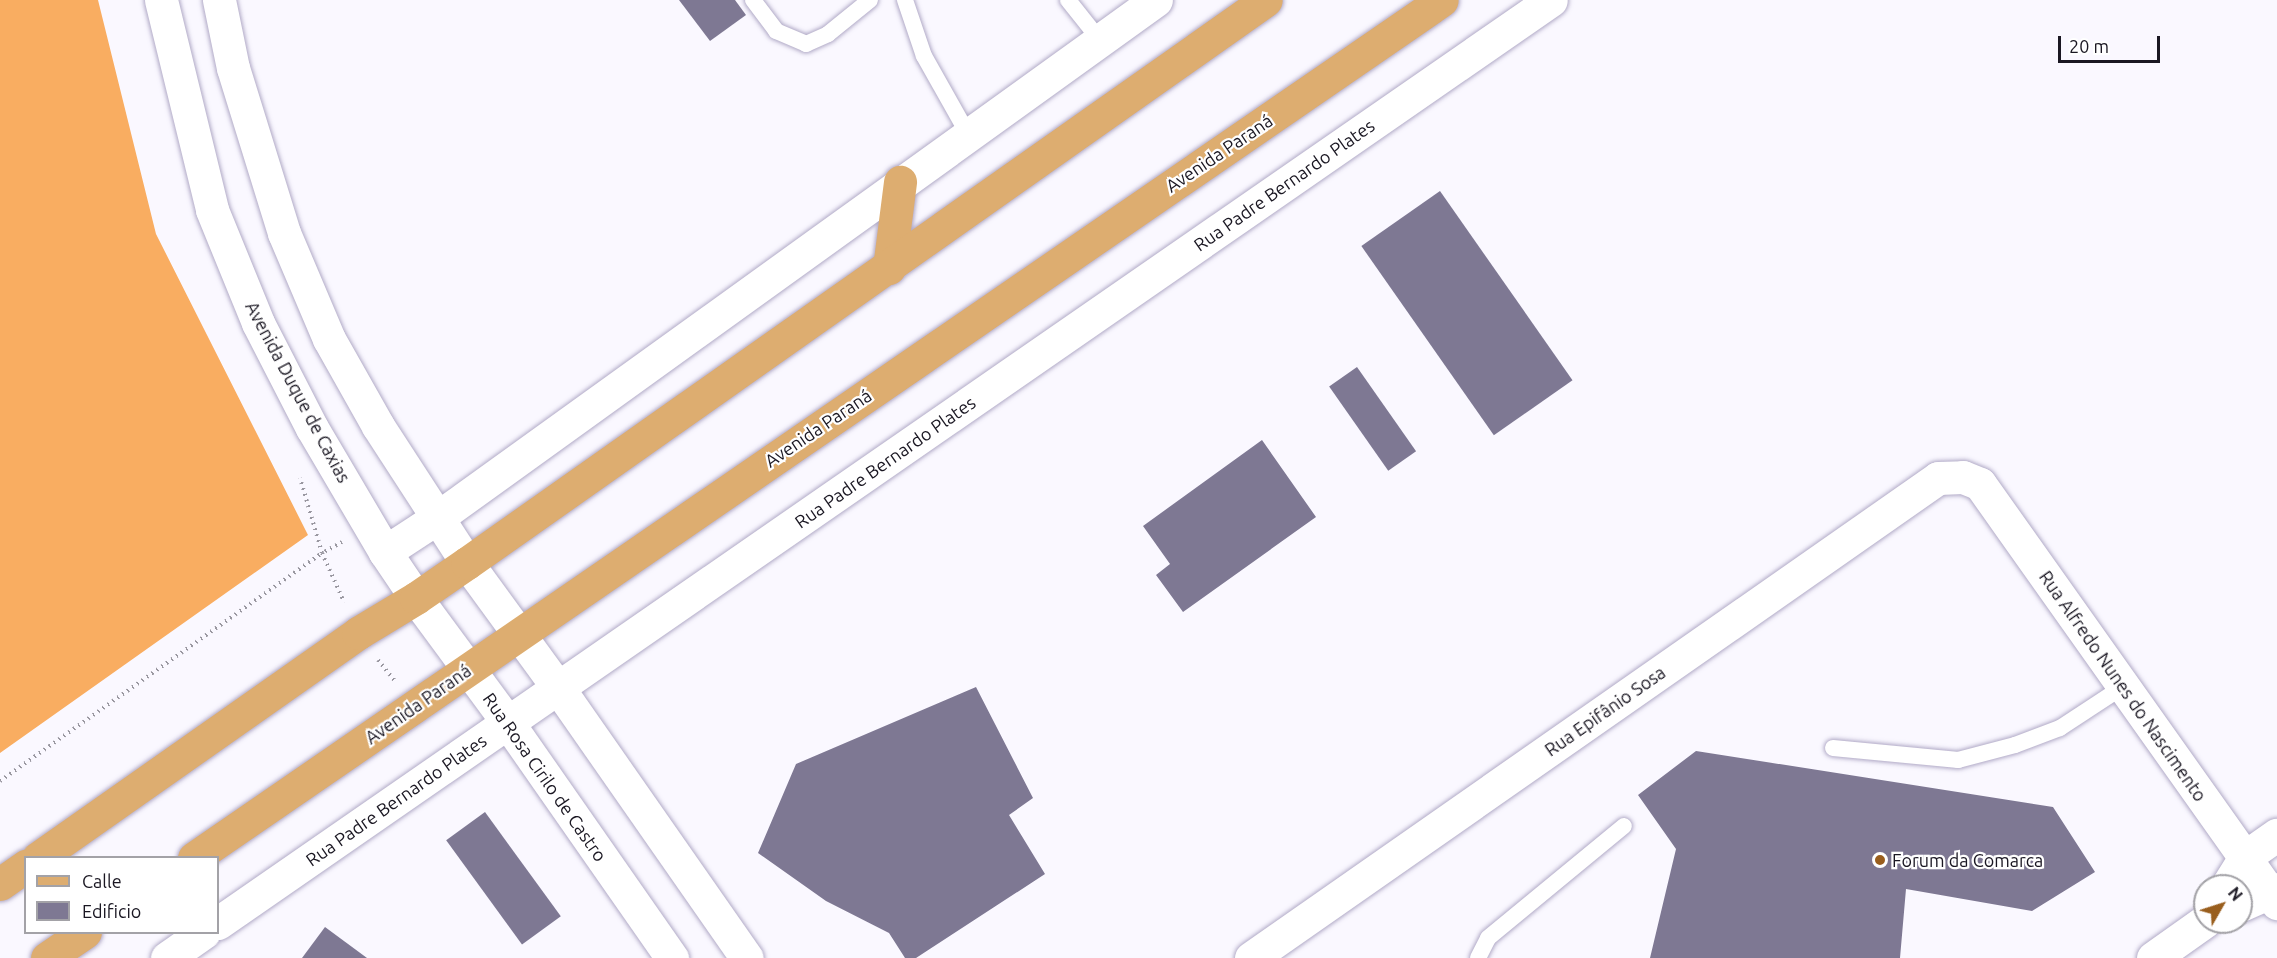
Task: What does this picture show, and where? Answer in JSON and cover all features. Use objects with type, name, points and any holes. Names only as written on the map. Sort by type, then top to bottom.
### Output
[{"type":"main road","points":[[41,856],[358,633],[416,598],[467,563],[889,268],[1266,0]]},
{"type":"main road","name":"Avenida Paraná","points":[[197,856],[1442,0]]},
{"type":"main road","points":[[889,268],[900,182]]},
{"type":"main road","points":[[0,884],[24,867]]},
{"type":"main road","points":[[47,958],[83,934]]},
{"type":"street","name":"Avenida Duque de Caxias","points":[[161,0],[212,210],[258,323],[312,428],[416,598]]},
{"type":"street","points":[[219,0],[233,68],[284,233],[329,339],[378,426],[467,563],[559,688],[747,958]]},
{"type":"street","points":[[386,552],[437,518],[900,182],[1156,0]]},
{"type":"street","name":"Rua Padre Bernardo Plates","points":[[219,922],[1551,0]]},
{"type":"street","name":"Rua Alfredo Nunes do Nascimento","points":[[1962,477],[1980,484],[2245,857],[2266,897]]},
{"type":"street","name":"Rua Epifânio Sosa","points":[[1273,952],[1938,478],[1962,477]]},
{"type":"street","name":"Rua Rosa Cirilo de Castro","points":[[416,598],[508,723],[672,958]]},
{"type":"street","points":[[2234,874],[2245,857],[2277,835]]},
{"type":"street","points":[[2153,958],[2193,930]]},
{"type":"street","points":[[168,958],[203,934]]},
{"type":"lane","points":[[753,0],[776,31],[806,44],[828,33],[870,0]]},
{"type":"lane","points":[[904,0],[924,57],[968,134]]},
{"type":"lane","points":[[1068,0],[1099,39]]},
{"type":"lane","points":[[1833,748],[1958,760],[2015,745],[2060,728],[2124,686]]},
{"type":"lane","points":[[1478,958],[1488,938],[1624,826]]},
{"type":"path","points":[[0,781],[322,553]]},
{"type":"shaded area","points":[[0,0],[98,0],[156,234],[308,535],[0,753]]},
{"type":"building","points":[[679,0],[735,0],[746,15],[710,41]]},
{"type":"building","points":[[1440,191],[1572,380],[1494,435],[1361,246]]},
{"type":"building","points":[[1357,367],[1416,451],[1388,471],[1329,387]]},
{"type":"building","points":[[1262,440],[1316,517],[1183,612],[1156,575],[1170,564],[1143,526]]},
{"type":"building","points":[[976,687],[1033,798],[1009,815],[1045,874],[916,958],[905,958],[889,933],[826,901],[758,853],[796,764]]},
{"type":"building","name":"Forum da Comarca","points":[[1696,751],[2053,807],[2095,872],[2032,911],[1906,889],[1900,958],[1650,958],[1676,849],[1638,795]]},
{"type":"building","points":[[485,812],[561,916],[522,945],[446,840]]},
{"type":"building","points":[[325,927],[367,958],[302,958]]},
{"type":"place","name":"Forum da Comarca","points":[[1880,860]]}]
